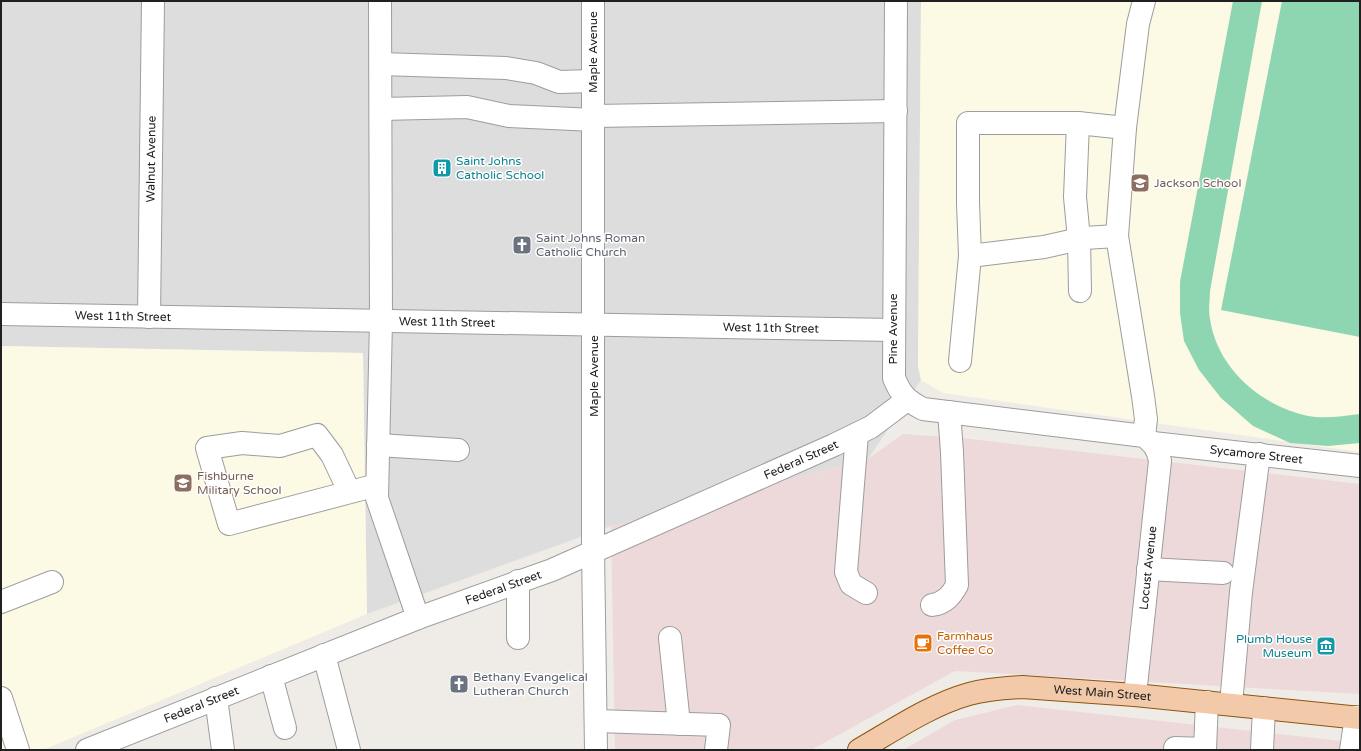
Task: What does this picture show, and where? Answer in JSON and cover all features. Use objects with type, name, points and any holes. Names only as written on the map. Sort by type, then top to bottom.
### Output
[{"type":"main road","name":"West Main Street","points":[[859,750],[950,701],[986,690],[1022,687],[1135,695],[1358,717]]},
{"type":"street","name":"Walnut Avenue","points":[[148,317],[154,1]]},
{"type":"street","points":[[380,1],[381,321],[377,498],[418,618]]},
{"type":"street","name":"Maple Avenue","points":[[593,1],[593,550],[596,750]]},
{"type":"street","name":"Pine Avenue","points":[[896,1],[893,330],[894,378],[899,390],[907,400],[923,409],[1149,440]]},
{"type":"street","points":[[1144,1],[1138,24],[1125,128],[1117,236],[1149,440]]},
{"type":"street","points":[[381,64],[506,68],[536,74],[559,82],[593,81]]},
{"type":"street","points":[[381,109],[467,107],[509,116],[594,118],[896,111]]},
{"type":"street","points":[[960,361],[970,256],[968,203],[968,123],[1078,123],[1125,128]]},
{"type":"street","points":[[1078,123],[1075,197],[1079,239],[1080,291]]},
{"type":"street","points":[[970,256],[1044,247],[1079,239],[1117,236]]},
{"type":"street","name":"West 11th Street","points":[[1,314],[893,330]]},
{"type":"street","name":"Federal Street","points":[[87,750],[418,618],[552,570],[593,550],[857,434],[871,427],[907,400]]},
{"type":"street","points":[[932,605],[940,604],[952,596],[957,585],[949,412]]},
{"type":"street","points":[[857,434],[846,572],[851,584],[866,593]]},
{"type":"street","points":[[349,491],[332,455],[317,435],[280,446],[242,443],[207,448],[229,524],[349,491],[377,485]]},
{"type":"street","name":"Sycamore Street","points":[[1149,440],[1360,466]]},
{"type":"street","name":"Locust Avenue","points":[[1135,695],[1160,461],[1158,450],[1149,440]]},
{"type":"street","points":[[378,444],[458,450]]},
{"type":"street","points":[[1231,704],[1241,592],[1259,454]]},
{"type":"street","points":[[1148,569],[1223,573]]},
{"type":"street","points":[[518,581],[518,638]]},
{"type":"street","points":[[1,602],[52,582]]},
{"type":"street","points":[[670,638],[679,724]]},
{"type":"street","points":[[324,655],[349,750]]},
{"type":"street","points":[[271,676],[285,728]]},
{"type":"street","points":[[1,698],[18,750]]},
{"type":"street","points":[[216,698],[220,749]]},
{"type":"street","points":[[1175,748],[1205,749],[1207,702]]},
{"type":"street","points":[[1262,750],[1264,708]]},
{"type":"street","points":[[1352,750],[1358,717]]},
{"type":"street","points":[[596,722],[719,725],[716,750]]},
{"type":"shaded area","points":[[1,1],[921,1],[918,365],[921,380],[868,459],[611,526],[367,614],[363,353],[1,346]]},
{"type":"shaded area","name":"Jackson School","points":[[921,1],[1360,1],[1360,452],[943,393],[921,380],[918,366]]},
{"type":"shaded area","name":"Fishburne Military School","points":[[1,346],[363,353],[367,614],[43,750],[1,750]]},
{"type":"shaded area","points":[[903,434],[971,439],[1360,484],[1360,694],[955,671],[811,750],[615,750],[611,526],[868,459]]},
{"type":"shaded area","points":[[1017,705],[1360,743],[1360,750],[903,750],[955,720]]},
{"type":"green space","points":[[1233,1],[1262,1],[1210,291],[1209,316],[1214,337],[1232,369],[1258,394],[1274,404],[1291,411],[1314,417],[1334,417],[1360,414],[1360,443],[1328,446],[1290,443],[1253,426],[1221,398],[1199,370],[1184,341],[1180,313],[1180,282]]},
{"type":"green space","points":[[1282,1],[1360,1],[1360,337],[1221,310]]},
{"type":"place","name":"Saint Johns Catholic School","points":[[442,168]]},
{"type":"place","name":"Jackson School","points":[[1140,183]]},
{"type":"place","name":"Saint Johns Roman Catholic Church","points":[[522,245]]},
{"type":"place","name":"Fishburne Military School","points":[[183,483]]},
{"type":"place","name":"Farmhaus Coffee Co","points":[[923,643]]},
{"type":"place","name":"Plumb House Museum","points":[[1326,646]]},
{"type":"place","name":"Bethany Evangelical Lutheran Church","points":[[459,684]]}]
